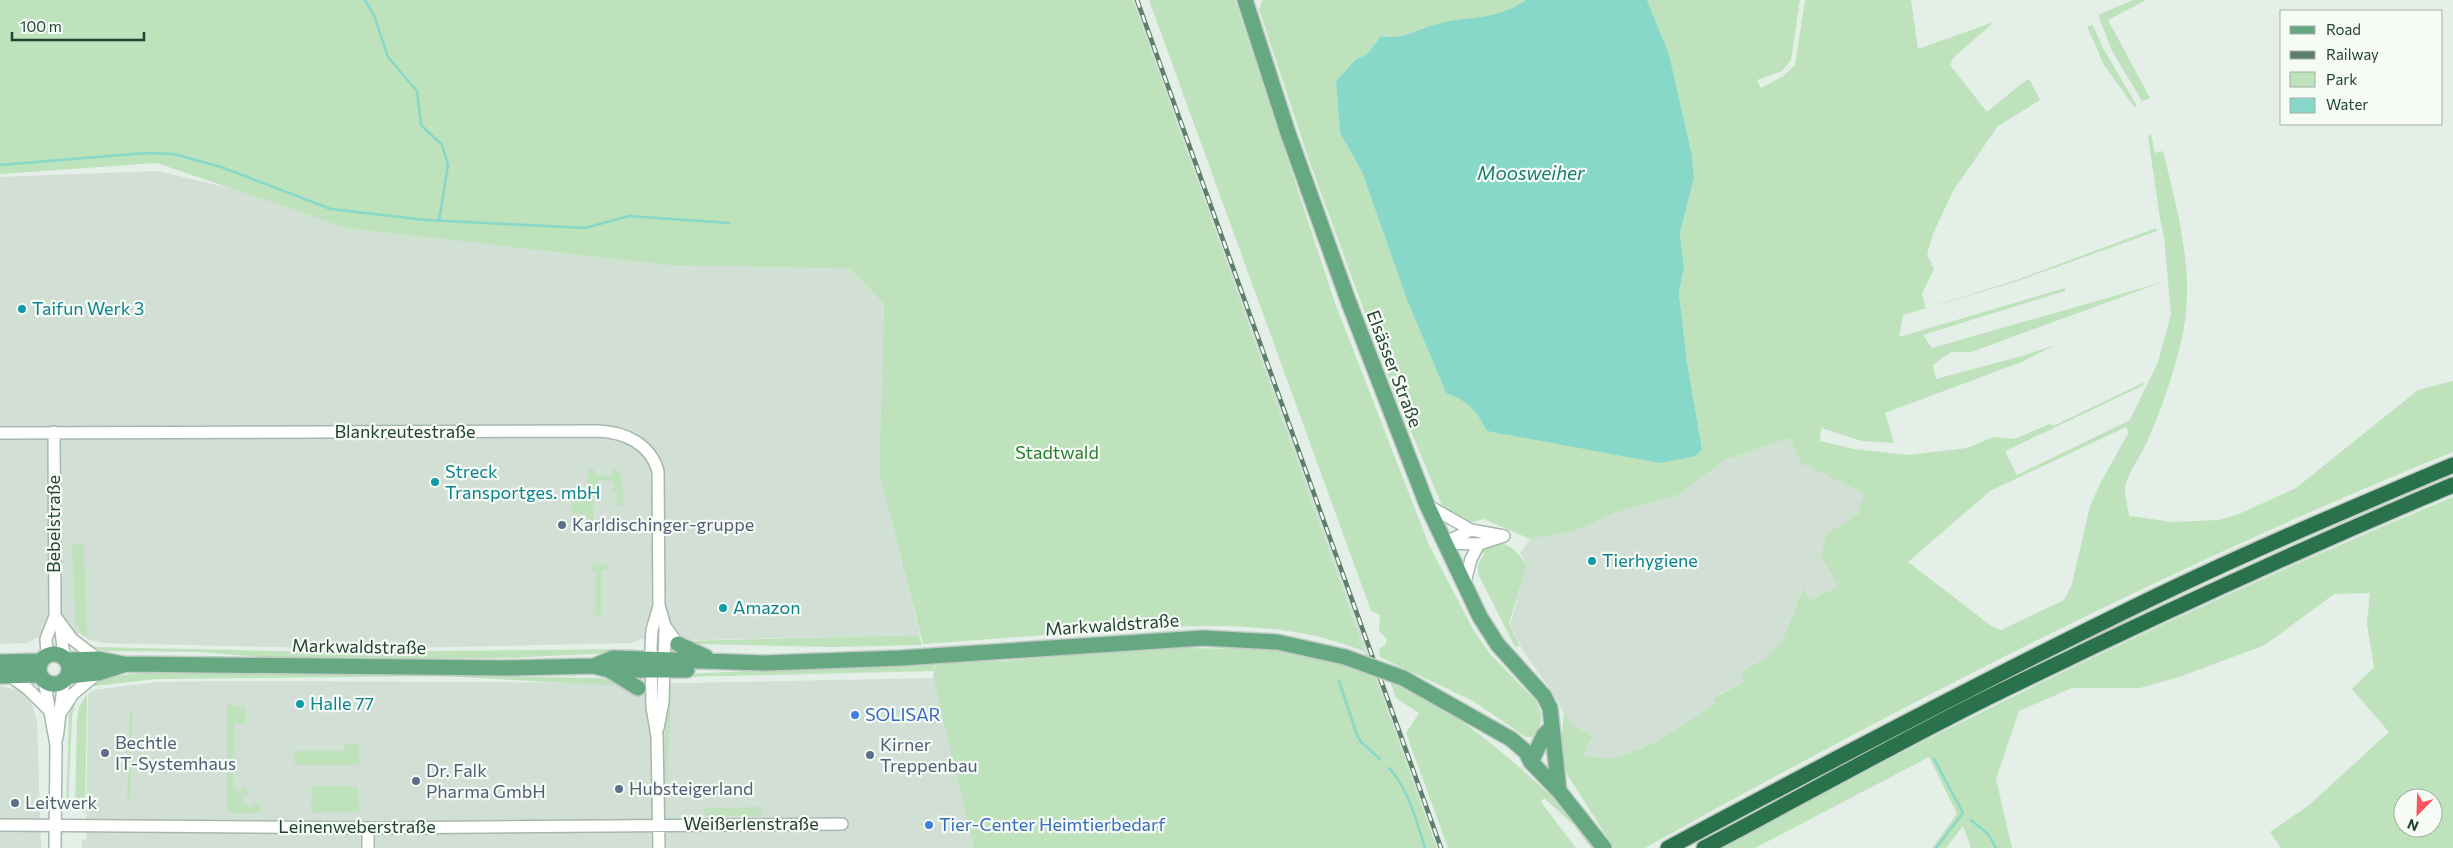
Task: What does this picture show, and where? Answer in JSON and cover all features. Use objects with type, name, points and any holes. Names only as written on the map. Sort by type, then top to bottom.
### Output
[{"type":"highway","points":[[1668,848],[1824,763],[2138,605],[2304,528],[2453,465]]},
{"type":"highway","points":[[1704,848],[1987,698],[2158,615],[2313,544],[2453,485]]},
{"type":"main road","name":"Elsässer Straße","points":[[1245,0],[1288,134],[1349,303],[1427,505],[1474,607],[1498,645],[1544,696],[1550,708],[1559,791]]},
{"type":"main road","name":"Markwaldstraße","points":[[594,666],[613,658],[657,664],[708,667],[716,662],[901,658],[1203,638],[1277,642],[1345,657],[1403,678],[1442,698],[1516,743],[1526,752],[1531,762],[1559,791],[1604,848]]},
{"type":"main road","points":[[678,644],[716,662]]},
{"type":"main road","points":[[0,662],[43,668],[57,684],[66,678],[70,671],[66,658],[52,653],[43,668],[5,676]]},
{"type":"main road","name":"Markwaldstraße","points":[[66,658],[98,666]]},
{"type":"main road","name":"Markwaldstraße","points":[[66,678],[98,666],[124,664],[504,668],[594,666],[609,670],[657,664]]},
{"type":"main road","points":[[609,670],[638,688]]},
{"type":"main road","points":[[1531,762],[1540,742],[1552,728]]},
{"type":"main road","points":[[1531,762],[1544,758],[1553,746]]},
{"type":"street","name":"Blankreutestraße","points":[[0,433],[597,431],[616,433],[642,446],[656,463],[658,471],[660,605],[665,626],[678,644]]},
{"type":"street","name":"Bebelstraße","points":[[54,432],[57,620],[66,658]]},
{"type":"street","points":[[1427,505],[1471,530],[1504,536],[1479,544],[1444,543]]},
{"type":"street","points":[[1444,543],[1471,530]]},
{"type":"street","points":[[1464,586],[1471,559],[1479,544]]},
{"type":"street","name":"Blankreutestraße","points":[[657,664],[652,630],[660,605]]},
{"type":"street","points":[[57,620],[98,666],[80,686],[62,711]]},
{"type":"street","name":"Bebelstraße","points":[[56,745],[48,708],[43,668],[46,639],[57,620]]},
{"type":"street","name":"Blankreutestraße","points":[[657,664],[665,626]]},
{"type":"street","name":"Weißerlenstraße","points":[[657,664],[652,707],[657,736],[659,848]]},
{"type":"street","name":"Weißerlenstraße","points":[[657,664],[663,702],[657,736]]},
{"type":"street","points":[[5,676],[28,689],[48,708]]},
{"type":"street","name":"Bebelstraße","points":[[55,848],[56,745],[62,711],[61,694],[66,678]]},
{"type":"street","points":[[638,688],[652,707]]},
{"type":"street","name":"Weißerlenstraße","points":[[659,825],[842,824]]},
{"type":"street","name":"Leinenweberstraße","points":[[0,825],[368,828],[659,825]]},
{"type":"street","points":[[368,828],[368,848]]},
{"type":"shaded area","points":[[1133,0],[1140,0],[1444,848],[1438,848],[1365,652]]},
{"type":"shaded area","points":[[157,171],[234,189],[346,228],[666,265],[849,269],[884,303],[879,473],[920,635],[702,640],[641,639],[631,643],[355,649],[101,643],[88,639],[81,633],[39,637],[27,643],[0,644],[0,177]]},
{"type":"shaded area","points":[[1790,438],[1807,464],[1865,494],[1861,512],[1826,534],[1821,556],[1838,587],[1809,600],[1802,589],[1783,639],[1765,658],[1741,672],[1744,682],[1713,697],[1715,704],[1654,743],[1642,748],[1614,758],[1583,756],[1591,736],[1574,726],[1564,713],[1553,693],[1523,651],[1510,624],[1527,566],[1520,553],[1530,539],[1575,531],[1614,513],[1678,495],[1725,460]]},
{"type":"shaded area","points":[[933,678],[974,848],[82,848],[82,840],[86,840],[88,693],[94,690],[157,682],[687,683]]},
{"type":"shaded area","points":[[0,686],[18,690],[30,699],[37,720],[41,848],[0,848]]},
{"type":"green space","name":"Stadtwald","points":[[0,0],[1133,0],[1365,652],[1333,641],[1299,633],[1229,626],[1158,628],[923,644],[879,473],[884,304],[850,269],[666,265],[346,228],[157,163],[0,174]]},
{"type":"green space","points":[[1149,0],[1235,0],[1335,303],[1429,545],[1475,633],[1491,655],[1536,701],[1541,713],[1541,720],[1539,730],[1534,737],[1526,737],[1473,701],[1380,657],[1379,649],[1385,645],[1387,640],[1379,630],[1380,615],[1371,611]]},
{"type":"green space","points":[[1263,0],[1526,0],[1490,15],[1433,25],[1401,36],[1381,36],[1367,54],[1355,60],[1336,81],[1340,133],[1362,172],[1407,300],[1446,393],[1466,403],[1479,417],[1487,431],[1702,449],[1687,362],[1679,293],[1684,268],[1680,233],[1694,178],[1692,155],[1669,54],[1647,0],[1800,0],[1791,60],[1782,71],[1757,80],[1761,88],[1783,76],[1795,65],[1805,0],[1911,0],[1918,49],[1994,22],[1953,58],[1950,65],[1987,112],[2029,79],[2040,100],[1998,126],[1953,191],[1933,234],[1927,254],[1934,269],[1922,294],[1926,308],[2011,282],[2156,228],[2157,231],[2012,283],[1903,315],[1899,337],[2065,288],[2065,291],[1923,335],[1932,348],[2163,282],[1971,352],[1951,352],[1933,365],[1936,379],[2022,356],[2055,345],[2024,361],[1885,413],[1894,443],[1862,441],[1821,428],[1820,441],[1854,449],[1908,455],[1967,448],[1994,437],[2014,439],[2050,424],[2053,426],[2145,382],[2144,385],[2005,451],[2017,475],[2130,420],[2158,362],[2171,314],[2164,237],[2148,136],[2151,134],[2155,153],[2163,151],[2180,222],[2184,246],[2187,294],[2181,342],[2170,382],[2151,433],[2126,483],[2125,495],[2129,516],[2173,522],[2218,520],[2239,514],[2296,488],[2418,390],[2453,381],[2453,452],[2349,495],[2246,541],[2043,637],[1843,740],[1645,848],[1614,848],[1563,768],[1560,753],[1564,713],[1574,726],[1592,736],[1583,756],[1614,758],[1654,743],[1715,704],[1713,698],[1744,682],[1741,672],[1765,658],[1783,639],[1803,588],[1809,600],[1838,587],[1821,556],[1826,534],[1861,512],[1859,506],[1865,494],[1807,465],[1803,466],[1790,438],[1725,460],[1678,495],[1614,513],[1575,531],[1530,539],[1484,519],[1468,523],[1443,508],[1391,384],[1309,160],[1259,9]],"holes":[[[2126,427],[2129,432],[2102,480],[2090,506],[2072,584],[2064,600],[2001,630],[1990,625],[1908,562],[1990,491]]]},
{"type":"green space","points":[[2133,0],[2146,0],[2108,20],[2150,98],[2142,101],[2112,51],[2098,15]]},
{"type":"green space","points":[[2093,25],[2103,48],[2137,106],[2135,108],[2104,65],[2087,26]]},
{"type":"green space","points":[[589,468],[593,468],[597,476],[614,475],[613,468],[620,472],[624,497],[622,506],[617,506],[617,491],[610,490],[614,488],[613,481],[598,480],[600,491],[593,490],[593,524],[589,524],[589,519],[585,514],[572,514],[572,504],[576,503],[575,492],[579,492],[584,501],[586,499]]},
{"type":"green space","points":[[2453,497],[2453,848],[2281,848],[2270,832],[2308,806],[2389,732],[2352,689],[2374,667],[2367,624],[2370,593],[2334,594],[2265,645],[2179,677],[2140,688],[2072,688],[2019,711],[1996,779],[2012,848],[1971,848],[1963,826],[1946,848],[1932,848],[1957,814],[1929,757],[1755,848],[1722,848],[1992,707],[2083,662],[2267,577]]},
{"type":"green space","points":[[1498,543],[1511,548],[1527,566],[1509,623],[1520,646],[1515,647],[1478,574],[1478,565],[1484,554],[1482,551],[1489,545]]},
{"type":"green space","points":[[84,544],[87,638],[81,634],[75,621],[72,545]]},
{"type":"green space","points":[[597,564],[609,565],[610,569],[601,570],[601,616],[589,614],[596,613],[596,570],[592,570],[592,567]]},
{"type":"green space","points":[[919,635],[922,645],[832,647],[699,644],[688,641]]},
{"type":"green space","points":[[88,644],[97,647],[321,652],[635,649],[632,652],[506,658],[295,660],[201,652],[106,651],[89,647]]},
{"type":"green space","points":[[1171,648],[1267,649],[1342,663],[1374,674],[1437,848],[974,848],[933,678],[934,671],[684,677],[683,674],[935,663],[934,670],[937,663],[1004,661]]},
{"type":"green space","points":[[436,670],[484,676],[598,678],[617,680],[623,686],[442,676],[156,679],[94,686],[88,689],[86,686],[101,680],[120,676],[165,671]]},
{"type":"green space","points":[[1390,681],[1412,691],[1454,716],[1493,745],[1548,793],[1550,791],[1598,848],[1591,848],[1573,824],[1544,798],[1541,802],[1576,848],[1448,848],[1406,733],[1419,713],[1396,698]]},
{"type":"green space","points":[[670,686],[666,810],[664,802],[665,728]]},
{"type":"green space","points":[[87,694],[85,813],[75,808],[77,718],[79,707]]},
{"type":"green space","points":[[75,699],[72,716],[68,813],[66,809],[69,716]]},
{"type":"green space","points":[[227,705],[245,706],[245,724],[234,724],[233,787],[238,792],[246,787],[248,794],[243,797],[242,802],[251,808],[257,802],[260,802],[261,813],[227,813]]},
{"type":"green space","points":[[130,710],[133,710],[130,800],[127,799]]},
{"type":"green space","points":[[345,744],[359,744],[359,765],[297,765],[294,762],[294,751],[344,751]]},
{"type":"green space","points":[[312,786],[358,787],[359,812],[311,813]]},
{"type":"green space","points":[[762,807],[762,816],[704,815],[704,808]]},
{"type":"water","name":"Moosweiher","points":[[1526,0],[1647,0],[1669,54],[1692,155],[1694,178],[1680,233],[1684,268],[1679,293],[1687,362],[1702,449],[1696,456],[1660,463],[1487,431],[1479,417],[1466,403],[1446,393],[1407,300],[1362,172],[1340,133],[1336,81],[1355,60],[1367,54],[1381,36],[1401,36],[1433,25],[1490,15]]},
{"type":"waterway","points":[[365,0],[374,15],[388,57],[417,91],[421,125],[442,145],[448,165],[439,221]]},
{"type":"waterway","points":[[0,165],[146,153],[174,154],[221,167],[331,209],[426,220],[585,228],[629,216],[729,223]]},
{"type":"waterway","points":[[1339,681],[1357,735],[1361,742],[1380,759]]},
{"type":"waterway","points":[[1934,759],[1963,813],[1936,848]]},
{"type":"waterway","points":[[1389,768],[1407,796],[1425,848]]},
{"type":"waterway","points":[[1971,820],[1988,834],[1996,848]]},
{"type":"railway","points":[[1137,0],[1441,848]]},
{"type":"place","name":"Taifun Werk 3","points":[[22,309]]},
{"type":"place","name":"Streck Transportges. mbH","points":[[435,482]]},
{"type":"place","name":"Karldischinger-gruppe","points":[[562,525]]},
{"type":"place","name":"Tierhygiene","points":[[1592,561]]},
{"type":"place","name":"Amazon","points":[[723,608]]},
{"type":"place","name":"Halle 77","points":[[300,704]]},
{"type":"place","name":"SOLISAR","points":[[855,715]]},
{"type":"place","name":"Bechtle IT-Systemhaus","points":[[105,753]]},
{"type":"place","name":"Kirner Treppenbau","points":[[870,755]]},
{"type":"place","name":"Dr. Falk Pharma GmbH","points":[[416,781]]},
{"type":"place","name":"Hubsteigerland","points":[[619,789]]},
{"type":"place","name":"Leitwerk","points":[[15,803]]},
{"type":"place","name":"Tier-Center Heimtierbedarf","points":[[929,825]]}]
